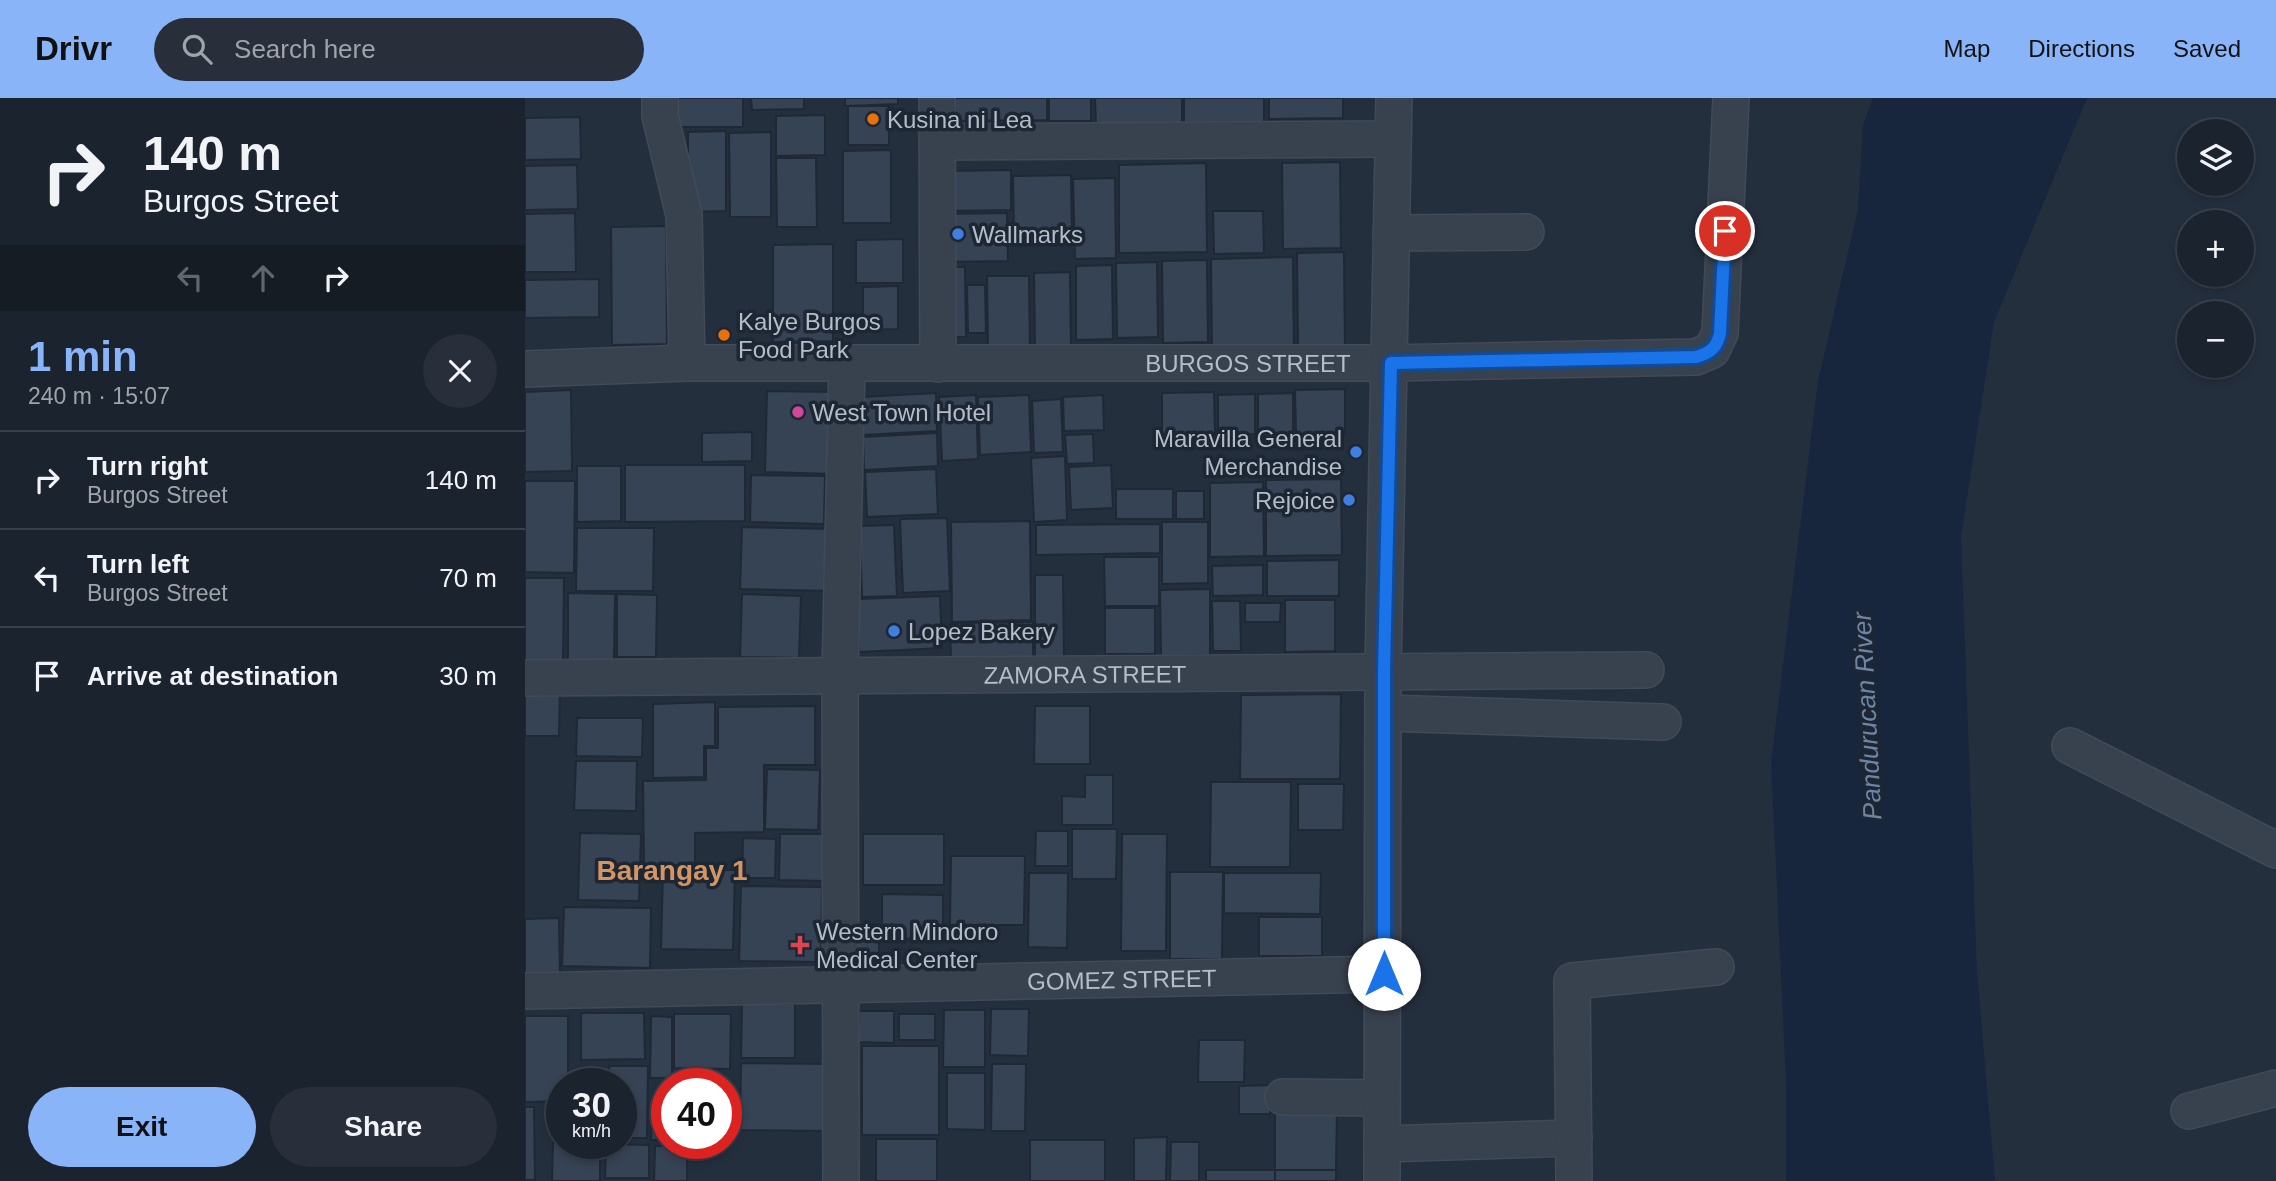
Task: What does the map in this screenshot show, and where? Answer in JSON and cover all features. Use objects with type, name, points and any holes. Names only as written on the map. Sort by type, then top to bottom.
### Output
[{"type":"street","points":[[660,98],[660,116],[684,215],[687,363]]},
{"type":"street","points":[[937,98],[938,364]]},
{"type":"street","points":[[1383,1181],[1384,671],[1394,98]]},
{"type":"street","name":"BURGOS STREET","points":[[525,369],[687,363],[1391,363],[1696,357],[1712,350],[1720,333],[1731,98]]},
{"type":"street","points":[[938,142],[1393,139]]},
{"type":"street","points":[[1391,233],[1526,232]]},
{"type":"street","points":[[841,1181],[843,985],[840,675],[847,363]]},
{"type":"street","name":"ZAMORA STREET","points":[[525,678],[1646,670]]},
{"type":"street","points":[[1384,713],[1663,722]]},
{"type":"street","points":[[2070,746],[2276,850]]},
{"type":"street","points":[[1574,1181],[1571,981],[1716,967]]},
{"type":"street","name":"GOMEZ STREET","points":[[525,991],[1384,974]]},
{"type":"street","points":[[2189,1111],[2276,1088]]},
{"type":"street","points":[[1283,1097],[1382,1098]]},
{"type":"street","points":[[1383,1144],[1574,1138]]},
{"type":"water","name":"Pandurucan River","points":[[1873,98],[2087,98],[1994,322],[1961,537],[1977,972],[1995,1181],[1786,1181],[1786,1083],[1771,762],[1818,381],[1858,209],[1863,125]]},
{"type":"building","points":[[668,98],[743,98],[743,127],[668,127]]},
{"type":"building","points":[[751,98],[804,98],[804,109],[752,110]]},
{"type":"building","points":[[845,98],[898,98],[898,104],[845,106]]},
{"type":"building","points":[[951,98],[1047,98],[1047,120],[951,121]]},
{"type":"building","points":[[1049,98],[1091,98],[1091,121],[1049,121]]},
{"type":"building","points":[[1095,98],[1182,98],[1182,126],[1096,127]]},
{"type":"building","points":[[1184,98],[1264,98],[1264,122],[1184,123]]},
{"type":"building","points":[[1269,98],[1343,98],[1343,118],[1269,119]]},
{"type":"building","points":[[848,106],[889,106],[889,145],[848,145]]},
{"type":"building","points":[[825,115],[825,155],[776,156],[776,116]]},
{"type":"building","points":[[580,117],[581,159],[525,160],[525,118]]},
{"type":"building","points":[[726,131],[726,211],[688,212],[688,132]]},
{"type":"building","points":[[771,132],[771,217],[730,217],[729,133]]},
{"type":"building","points":[[891,150],[891,223],[843,223],[843,151]]},
{"type":"building","points":[[776,158],[816,158],[817,227],[777,227]]},
{"type":"building","points":[[1340,162],[1341,248],[1283,249],[1282,163]]},
{"type":"building","points":[[1206,163],[1207,252],[1119,253],[1119,165]]},
{"type":"building","points":[[577,165],[578,209],[525,210],[525,166]]},
{"type":"building","points":[[1011,170],[1011,210],[948,211],[947,171]]},
{"type":"building","points":[[1071,175],[1072,241],[1014,242],[1013,176]]},
{"type":"building","points":[[1115,178],[1116,258],[1075,259],[1073,179]]},
{"type":"building","points":[[1213,211],[1263,211],[1264,253],[1214,254]]},
{"type":"building","points":[[575,213],[576,272],[525,272],[525,214]]},
{"type":"building","points":[[1007,213],[1008,261],[944,262],[943,214]]},
{"type":"building","points":[[666,226],[667,344],[612,345],[611,227]]},
{"type":"building","points":[[903,239],[903,283],[856,283],[856,240]]},
{"type":"building","points":[[833,244],[833,341],[773,342],[773,245]]},
{"type":"building","points":[[1344,252],[1345,351],[1298,352],[1297,253]]},
{"type":"building","points":[[1293,257],[1294,357],[1212,358],[1211,259]]},
{"type":"building","points":[[1207,260],[1208,342],[1163,343],[1162,261]]},
{"type":"building","points":[[1157,262],[1158,337],[1117,338],[1116,263]]},
{"type":"building","points":[[1112,265],[1113,339],[1076,340],[1076,266]]},
{"type":"building","points":[[941,267],[965,267],[966,337],[941,337]]},
{"type":"building","points":[[1070,272],[1071,352],[1035,353],[1034,273]]},
{"type":"building","points":[[987,276],[1029,276],[1030,350],[988,351]]},
{"type":"building","points":[[599,279],[599,317],[525,318],[525,280]]},
{"type":"building","points":[[967,285],[985,285],[986,333],[968,333]]},
{"type":"building","points":[[898,286],[898,329],[863,330],[863,287]]},
{"type":"building","points":[[1345,389],[1345,434],[1296,435],[1295,390]]},
{"type":"building","points":[[571,390],[572,471],[525,472],[525,392]]},
{"type":"building","points":[[767,391],[837,392],[835,474],[765,472]]},
{"type":"building","points":[[1214,392],[1215,433],[1162,434],[1162,393]]},
{"type":"building","points":[[936,393],[937,431],[862,435],[861,397]]},
{"type":"building","points":[[1293,393],[1293,434],[1258,434],[1258,394]]},
{"type":"building","points":[[1255,394],[1255,434],[1218,435],[1218,395]]},
{"type":"building","points":[[976,395],[978,459],[942,461],[939,397]]},
{"type":"building","points":[[1029,395],[1031,452],[980,455],[978,397]]},
{"type":"building","points":[[1103,395],[1104,430],[1064,431],[1063,397]]},
{"type":"building","points":[[1061,399],[1063,452],[1034,453],[1032,401]]},
{"type":"building","points":[[752,432],[752,461],[702,462],[702,433]]},
{"type":"building","points":[[937,433],[938,466],[864,470],[863,437]]},
{"type":"building","points":[[1093,434],[1094,463],[1067,464],[1065,435]]},
{"type":"building","points":[[1065,456],[1067,520],[1034,522],[1031,458]]},
{"type":"building","points":[[625,465],[745,465],[745,521],[625,522]]},
{"type":"building","points":[[1111,465],[1113,508],[1071,510],[1069,467]]},
{"type":"building","points":[[577,466],[621,466],[621,521],[577,522]]},
{"type":"building","points":[[936,469],[938,514],[867,517],[865,472]]},
{"type":"building","points":[[751,475],[825,476],[824,524],[750,522]]},
{"type":"building","points":[[1341,479],[1342,555],[1266,556],[1266,480]]},
{"type":"building","points":[[525,481],[575,481],[574,573],[525,572]]},
{"type":"building","points":[[1263,482],[1264,556],[1210,557],[1210,483]]},
{"type":"building","points":[[1116,489],[1173,489],[1173,519],[1116,519]]},
{"type":"building","points":[[1176,491],[1204,491],[1204,519],[1176,519]]},
{"type":"building","points":[[947,518],[950,591],[903,593],[900,519]]},
{"type":"building","points":[[1030,521],[1031,620],[952,622],[951,522]]},
{"type":"building","points":[[1162,522],[1208,522],[1208,583],[1162,584]]},
{"type":"building","points":[[1160,524],[1160,553],[1036,555],[1036,525]]},
{"type":"building","points":[[894,525],[897,596],[862,597],[860,526]]},
{"type":"building","points":[[742,527],[833,529],[831,591],[740,589]]},
{"type":"building","points":[[577,528],[654,528],[653,591],[576,591]]},
{"type":"building","points":[[1104,557],[1159,557],[1159,606],[1105,606]]},
{"type":"building","points":[[1339,560],[1339,596],[1267,596],[1267,561]]},
{"type":"building","points":[[1263,565],[1263,595],[1213,596],[1212,566]]},
{"type":"building","points":[[1035,575],[1063,575],[1064,664],[1035,664]]},
{"type":"building","points":[[525,578],[564,578],[563,666],[525,666]]},
{"type":"building","points":[[1210,589],[1210,655],[1161,656],[1160,590]]},
{"type":"building","points":[[568,593],[615,594],[614,662],[568,662]]},
{"type":"building","points":[[617,594],[657,595],[656,657],[617,657]]},
{"type":"building","points":[[742,594],[801,596],[799,658],[740,657]]},
{"type":"building","points":[[940,596],[942,648],[859,652],[857,599]]},
{"type":"building","points":[[1285,600],[1335,600],[1335,651],[1285,652]]},
{"type":"building","points":[[1212,601],[1240,601],[1241,651],[1213,651]]},
{"type":"building","points":[[1245,603],[1281,603],[1280,622],[1245,622]]},
{"type":"building","points":[[1105,608],[1155,608],[1155,654],[1105,654]]},
{"type":"building","points":[[1033,622],[1033,659],[951,660],[950,623]]},
{"type":"building","points":[[525,684],[560,685],[559,736],[525,736]]},
{"type":"building","points":[[1341,694],[1340,779],[1240,779],[1241,695]]},
{"type":"building","points":[[715,702],[715,746],[704,746],[704,777],[653,778],[653,704]]},
{"type":"building","points":[[815,706],[815,765],[764,765],[764,832],[695,833],[695,865],[644,866],[643,781],[706,780],[706,748],[718,748],[718,707]]},
{"type":"building","points":[[1035,706],[1090,706],[1090,764],[1034,764]]},
{"type":"building","points":[[577,718],[643,718],[642,757],[576,756]]},
{"type":"building","points":[[576,761],[637,761],[636,811],[574,810]]},
{"type":"building","points":[[767,769],[820,770],[818,830],[765,829]]},
{"type":"building","points":[[1085,775],[1113,775],[1113,825],[1062,825],[1062,796],[1085,797]]},
{"type":"building","points":[[1211,782],[1291,782],[1290,867],[1210,867]]},
{"type":"building","points":[[1298,784],[1344,784],[1343,830],[1298,830]]},
{"type":"building","points":[[1072,829],[1117,829],[1116,879],[1072,879]]},
{"type":"building","points":[[1036,831],[1068,831],[1068,866],[1035,866]]},
{"type":"building","points":[[580,833],[641,834],[639,901],[578,900]]},
{"type":"building","points":[[780,834],[826,834],[826,881],[779,880]]},
{"type":"building","points":[[863,834],[944,834],[944,885],[863,885]]},
{"type":"building","points":[[1122,834],[1167,834],[1166,951],[1121,951]]},
{"type":"building","points":[[743,838],[776,839],[775,878],[742,878]]},
{"type":"building","points":[[951,856],[1025,856],[1024,925],[950,925]]},
{"type":"building","points":[[663,869],[735,870],[733,950],[661,949]]},
{"type":"building","points":[[1170,872],[1223,872],[1222,959],[1170,959]]},
{"type":"building","points":[[1029,873],[1068,873],[1067,948],[1028,947]]},
{"type":"building","points":[[1224,873],[1321,873],[1320,914],[1224,913]]},
{"type":"building","points":[[741,886],[822,887],[821,962],[739,961]]},
{"type":"building","points":[[882,894],[943,895],[943,939],[882,938]]},
{"type":"building","points":[[564,907],[651,908],[650,968],[562,966]]},
{"type":"building","points":[[1259,917],[1322,917],[1322,956],[1259,956]]},
{"type":"building","points":[[559,918],[560,979],[525,980],[525,919]]},
{"type":"building","points":[[852,925],[879,925],[879,967],[851,967]]},
{"type":"building","points":[[742,1004],[795,1004],[795,1058],[741,1058]]},
{"type":"building","points":[[991,1009],[1029,1009],[1028,1056],[990,1055]]},
{"type":"building","points":[[944,1010],[985,1010],[985,1067],[943,1067]]},
{"type":"building","points":[[859,1011],[894,1011],[894,1043],[858,1042]]},
{"type":"building","points":[[581,1013],[644,1013],[645,1059],[581,1060]]},
{"type":"building","points":[[674,1014],[731,1014],[730,1068],[674,1068]]},
{"type":"building","points":[[899,1014],[935,1014],[935,1040],[899,1040]]},
{"type":"building","points":[[525,1016],[568,1016],[568,1068],[546,1068],[546,1101],[525,1102]]},
{"type":"building","points":[[651,1016],[672,1017],[672,1068],[651,1068],[650,1078]]},
{"type":"building","points":[[1199,1040],[1245,1040],[1244,1082],[1198,1082]]},
{"type":"building","points":[[862,1046],[939,1046],[939,1135],[862,1135]]},
{"type":"building","points":[[741,1063],[828,1064],[827,1131],[742,1130]]},
{"type":"building","points":[[992,1064],[1026,1064],[1025,1131],[991,1131]]},
{"type":"building","points":[[648,1066],[647,1138],[637,1138],[637,1068],[609,1068]]},
{"type":"building","points":[[947,1073],[985,1073],[985,1130],[947,1129]]},
{"type":"building","points":[[1273,1085],[1270,1114],[1239,1114],[1239,1086]]},
{"type":"building","points":[[525,1107],[534,1107],[535,1180],[525,1180]]},
{"type":"building","points":[[1275,1108],[1337,1108],[1336,1170],[1275,1170]]},
{"type":"building","points":[[1167,1137],[1166,1181],[1134,1181],[1134,1138]]},
{"type":"building","points":[[876,1139],[937,1139],[937,1181],[876,1181]]},
{"type":"building","points":[[1030,1140],[1105,1140],[1105,1181],[1030,1181]]},
{"type":"building","points":[[1171,1142],[1199,1142],[1199,1181],[1170,1181]]},
{"type":"building","points":[[637,1145],[649,1145],[649,1178],[605,1178],[606,1159],[637,1159]]},
{"type":"building","points":[[553,1159],[600,1159],[600,1181],[552,1181]]},
{"type":"building","points":[[655,1159],[687,1159],[687,1181],[654,1181]]},
{"type":"building","points":[[1206,1170],[1275,1170],[1275,1181],[1206,1181]]},
{"type":"building","points":[[1275,1170],[1336,1170],[1336,1181],[1275,1181]]},
{"type":"place","name":"Kusina ni Lea","points":[[873,119]]},
{"type":"place","name":"Wallmarks","points":[[958,234]]},
{"type":"place","name":"Kalye Burgos Food Park","points":[[724,335]]},
{"type":"place","name":"West Town Hotel","points":[[798,412]]},
{"type":"place","name":"Maravilla General Merchandise","points":[[1356,452]]},
{"type":"place","name":"Rejoice","points":[[1349,500]]},
{"type":"place","name":"Lopez Bakery","points":[[894,631]]},
{"type":"place","name":"Western Mindoro Medical Center","points":[[800,945]]},
{"type":"district","name":"Barangay 1","points":[[672,870]]},
{"type":"route","points":[[1384,974],[1384,671],[1391,363],[1696,357],[1706,354],[1718,343],[1720,333],[1725,231]]}]
